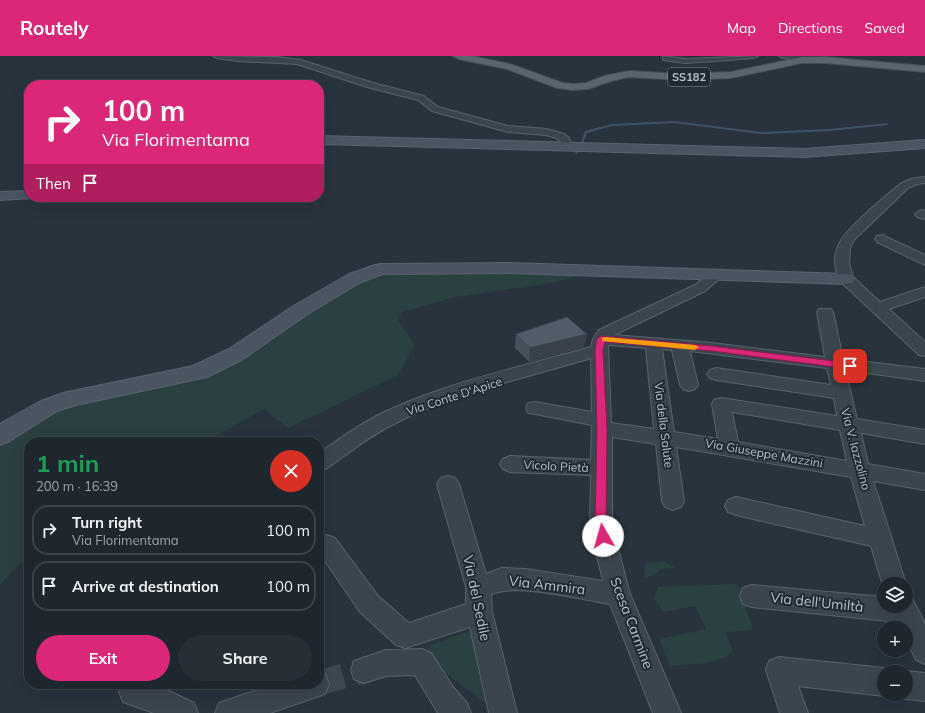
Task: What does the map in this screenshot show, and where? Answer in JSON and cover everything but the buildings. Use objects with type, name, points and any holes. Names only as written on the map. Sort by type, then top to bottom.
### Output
[{"type":"main road","name":"SS182","points":[[458,56],[510,67],[561,86],[572,87],[588,86],[608,78],[624,75],[718,76],[753,72],[802,60],[819,58],[925,69]]},
{"type":"street","points":[[217,56],[229,59],[289,60],[298,62],[370,85],[421,98],[435,109],[508,129],[547,132],[560,136],[565,140],[567,146]]},
{"type":"street","points":[[666,58],[686,62],[754,56]]},
{"type":"street","points":[[783,56],[819,58]]},
{"type":"street","points":[[324,140],[380,143],[567,146],[804,154],[925,144]]},
{"type":"street","points":[[925,180],[904,186],[848,238],[843,246],[842,254],[842,262],[846,279],[925,351]]},
{"type":"street","points":[[0,196],[24,195]]},
{"type":"street","points":[[882,238],[925,261]]},
{"type":"street","points":[[0,436],[27,418],[49,406],[71,398],[188,376],[199,372],[236,354],[299,311],[355,278],[381,268],[510,268],[717,276],[846,279]]},
{"type":"street","points":[[717,276],[700,288],[605,333],[600,345],[712,348],[925,375]]},
{"type":"street","points":[[877,308],[925,292]]},
{"type":"street","name":"Via V. Iazzolino","points":[[825,312],[834,364],[860,470],[892,577]]},
{"type":"street","name":"Scesa Carmine","points":[[600,345],[602,424],[600,526],[618,594],[667,713]]},
{"type":"street","name":"Via Conte D'Apice","points":[[324,461],[365,432],[406,410],[600,345]]},
{"type":"street","points":[[680,346],[689,385]]},
{"type":"street","name":"Via della Salute","points":[[654,350],[673,501]]},
{"type":"street","points":[[716,374],[841,393]]},
{"type":"street","points":[[729,447],[721,404],[925,437]]},
{"type":"street","name":"Via Giuseppe Mazzini","points":[[535,408],[666,438],[729,447],[925,482]]},
{"type":"street","name":"Vicolo Pietà","points":[[510,464],[602,468]]},
{"type":"street","name":"Via del Sedile","points":[[448,484],[478,587],[479,612],[503,713]]},
{"type":"street","points":[[736,506],[881,539]]},
{"type":"street","points":[[327,545],[369,604],[405,636],[479,612]]},
{"type":"street","name":"Via Ammira","points":[[478,587],[502,579],[526,580],[618,594]]},
{"type":"street","name":"Via dell'Umiltà","points":[[752,596],[877,606]]},
{"type":"street","points":[[906,613],[925,651]]},
{"type":"street","points":[[364,670],[386,663],[422,662],[443,697],[457,713]]},
{"type":"street","points":[[794,713],[779,670],[877,681]]},
{"type":"street","points":[[913,686],[925,687]]},
{"type":"street","points":[[229,713],[300,689]]},
{"type":"street","points":[[133,692],[149,696],[184,713]]},
{"type":"green space","points":[[596,271],[552,283],[455,297],[402,312],[398,320],[415,345],[398,375],[288,428],[264,409],[213,437],[24,437],[24,560],[10,573],[0,586],[0,436],[49,406],[187,376],[369,272]]},
{"type":"green space","points":[[664,561],[675,568],[661,569],[656,574],[645,578],[644,568],[647,562],[654,563]]},
{"type":"green space","points":[[738,584],[753,630],[726,632],[733,652],[727,656],[711,662],[670,666],[659,639],[706,629],[695,606],[663,612],[654,598],[658,587]]},
{"type":"green space","points":[[476,629],[494,710],[421,654],[433,644]]},
{"type":"waterway","points":[[576,153],[581,146],[586,132],[612,125],[674,122],[761,133],[830,130],[887,124]]},
{"type":"tunnel","points":[[324,682],[364,670]]},
{"type":"slow traffic","points":[[605,339],[695,347]]},
{"type":"route","points":[[603,536],[600,526],[602,429],[599,350],[601,339],[712,348],[850,366]]}]
